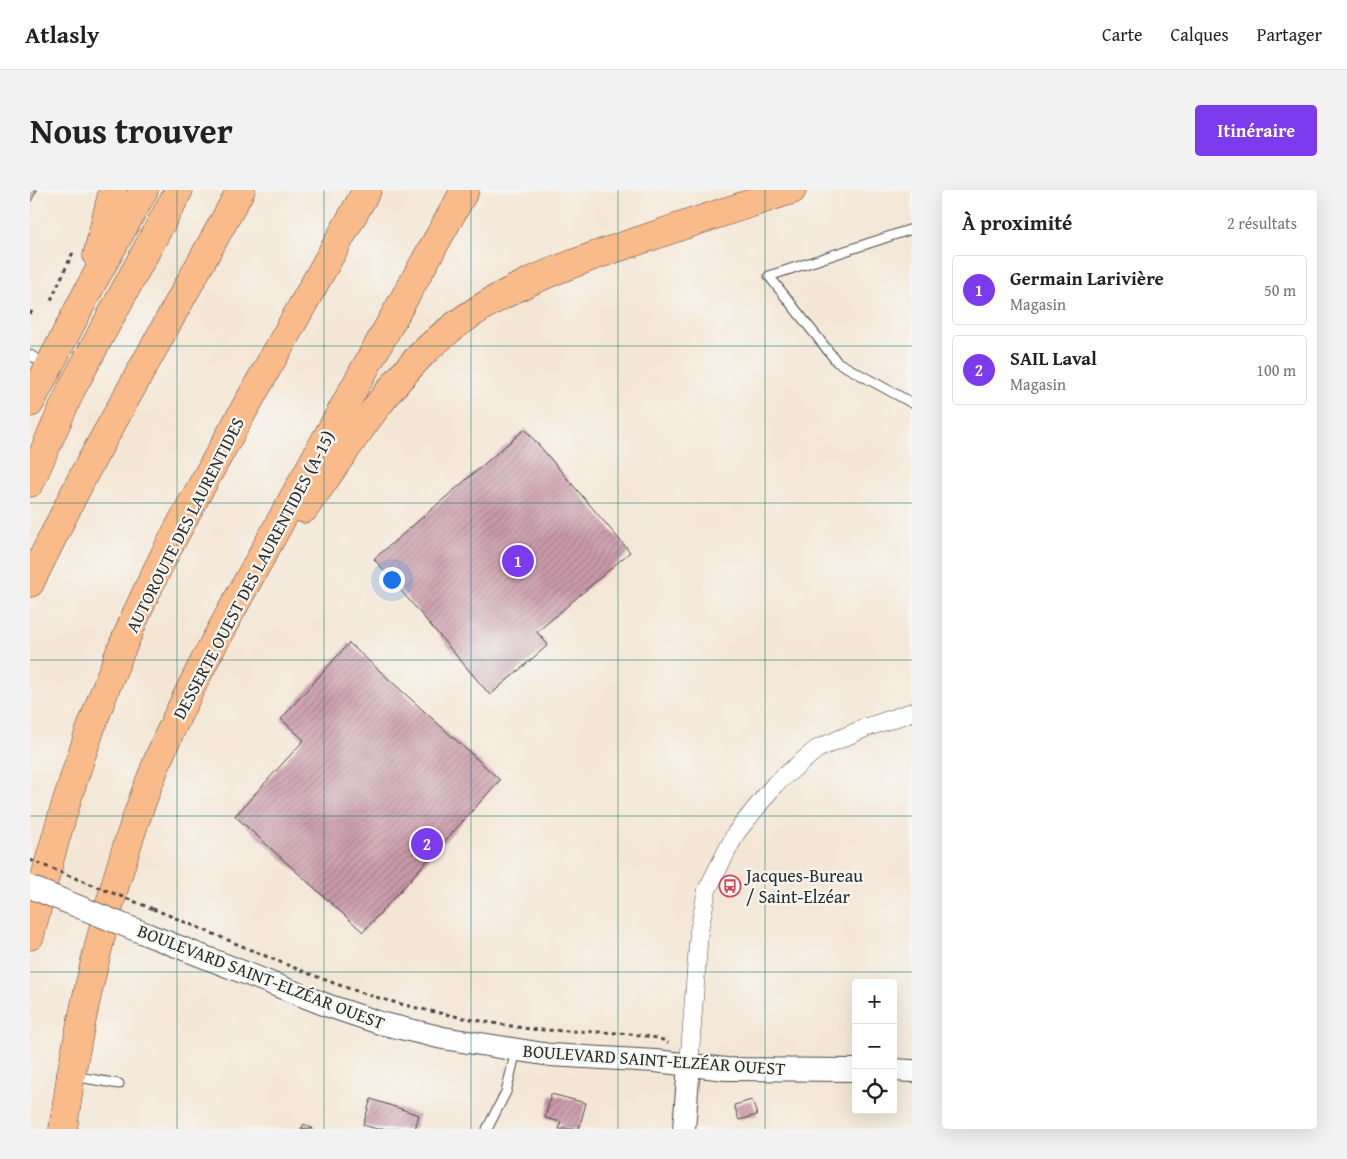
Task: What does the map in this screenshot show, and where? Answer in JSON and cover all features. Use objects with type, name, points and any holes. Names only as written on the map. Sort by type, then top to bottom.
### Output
[{"type":"main road","points":[[90,287],[113,190]]},
{"type":"main road","points":[[30,403],[39,361],[90,287],[144,190]]},
{"type":"main road","points":[[30,483],[72,388],[179,190]]},
{"type":"main road","points":[[30,583],[84,474],[241,190]]},
{"type":"main road","name":"AUTOROUTE DES LAURENTIDES","points":[[30,936],[44,875],[69,793],[108,683],[136,614],[199,490],[367,190]]},
{"type":"main road","name":"DESSERTE OUEST DES LAURENTIDES (A-15)","points":[[71,1075],[89,985],[136,819],[180,712],[235,604],[465,190]]},
{"type":"main road","points":[[235,604],[396,383],[421,355],[456,325],[496,298],[548,272],[792,190]]},
{"type":"main road","points":[[63,1129],[71,1075]]},
{"type":"street","points":[[684,1129],[699,931],[707,890],[736,833],[776,784],[817,750],[865,728],[912,712]]},
{"type":"street","name":"BOULEVARD SAINT-ELZÉAR OUEST","points":[[30,887],[361,1017],[422,1034],[516,1051],[726,1069],[852,1070]]},
{"type":"street","points":[[897,1070],[912,1071]]},
{"type":"street","name":"DESSERTE OUEST DES LAURENTIDES (A-15)","points":[[71,1075],[71,1129]]},
{"type":"lane","points":[[912,229],[769,276],[837,362],[912,403]]},
{"type":"lane","points":[[487,1129],[506,1092],[516,1051]]},
{"type":"lane","points":[[71,1075],[119,1084]]},
{"type":"path","name":"BOULEVARD SAINT-ELZÉAR OUEST","points":[[30,860],[324,979],[399,1004],[463,1018],[534,1029],[644,1035],[664,1039]]},
{"type":"building","points":[[30,190],[37,190],[30,203]]},
{"type":"building","points":[[525,429],[630,552],[537,632],[548,645],[490,695],[374,559]]},
{"type":"building","points":[[349,643],[500,780],[363,932],[235,816],[304,740],[281,719]]},
{"type":"building","points":[[551,1094],[586,1103],[579,1129],[559,1129],[561,1122],[545,1118]]},
{"type":"building","points":[[371,1099],[419,1115],[415,1129],[377,1129],[363,1125]]},
{"type":"building","points":[[752,1100],[757,1115],[739,1120],[734,1105]]},
{"type":"building","points":[[304,1124],[313,1129],[301,1129]]},
{"type":"place","name":"Germain Larivière","points":[[518,561]]},
{"type":"place","name":"SAIL Laval","points":[[427,844]]},
{"type":"place","name":"Jacques-Bureau / Saint-Elzéar","points":[[730,886]]}]
